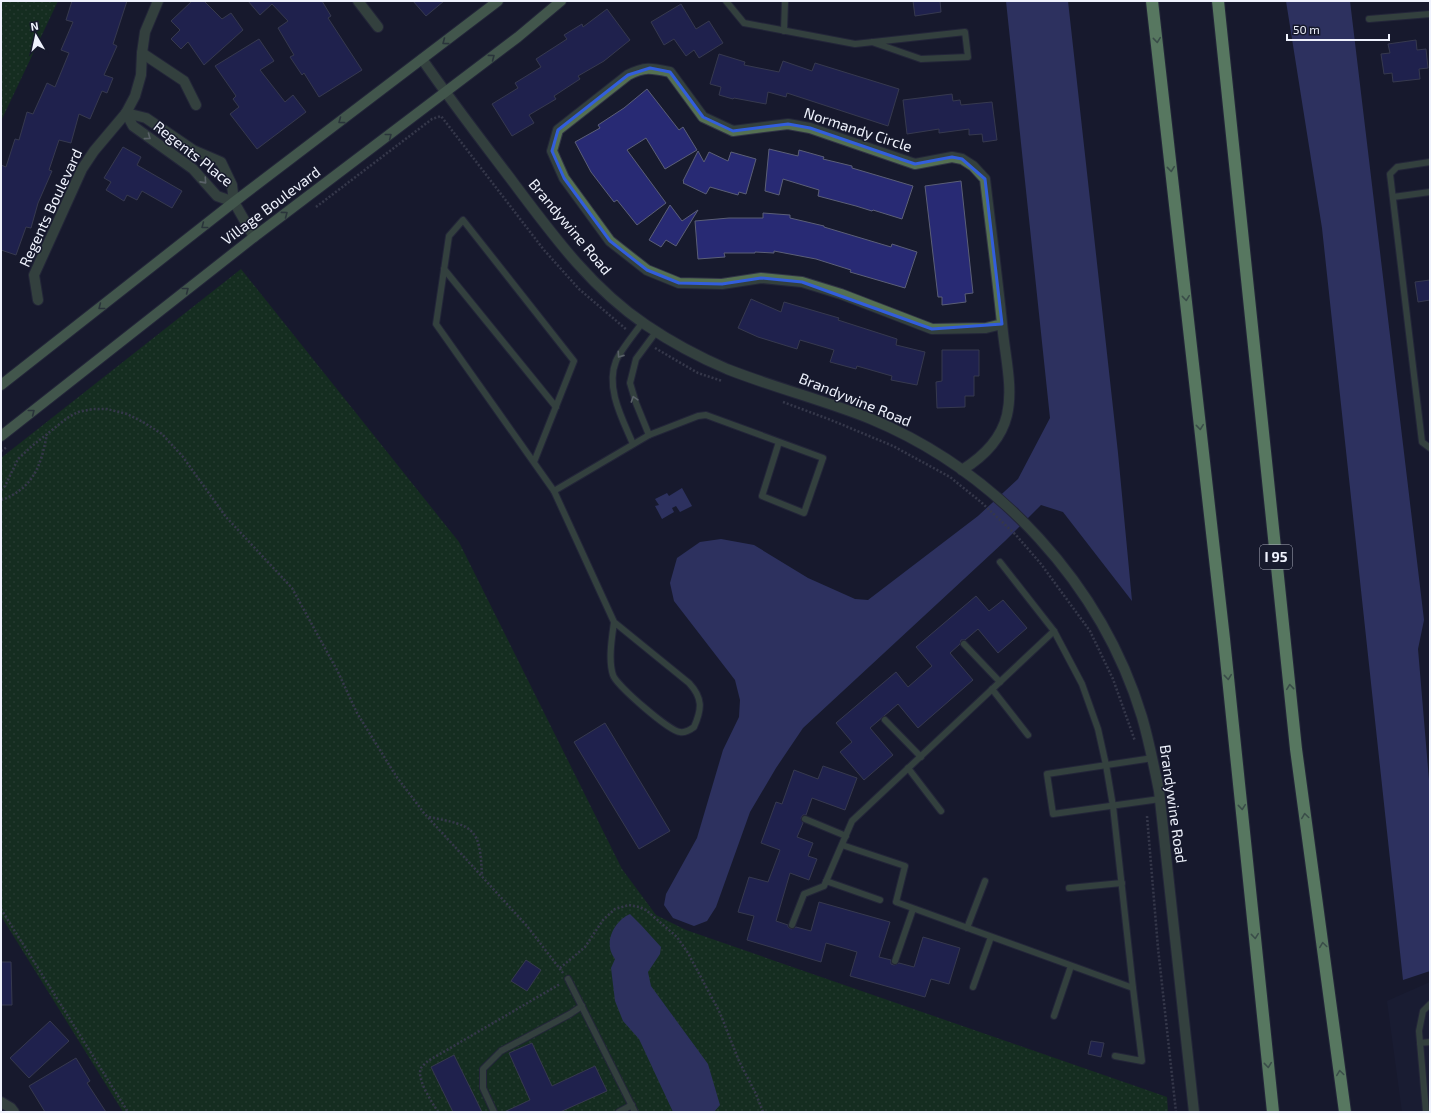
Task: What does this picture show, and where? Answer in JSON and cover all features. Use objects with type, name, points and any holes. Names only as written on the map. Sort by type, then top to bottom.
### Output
[{"type":"highway","points":[[1152,1],[1224,638],[1273,1112]]},
{"type":"highway","name":"I 95","points":[[1218,1],[1296,749],[1345,1112]]},
{"type":"street","name":"Regents Boulevard","points":[[38,300],[34,275],[82,169],[94,150],[126,113],[135,96],[141,75],[145,32],[158,1]]},
{"type":"street","points":[[358,1],[378,27]]},
{"type":"street","name":"Village Boulevard","points":[[1,385],[234,202],[498,1]]},
{"type":"street","name":"Village Boulevard","points":[[1,436],[254,237],[518,37],[561,1]]},
{"type":"street","points":[[142,53],[184,81],[196,105]]},
{"type":"street","name":"Brandywine Road","points":[[422,59],[445,93],[559,243],[586,274],[642,323],[705,359],[730,370],[835,405],[873,420],[921,444],[962,470],[995,495],[1025,523],[1070,576],[1092,608],[1111,642],[1128,678],[1141,715],[1153,758],[1160,799],[1194,1112]]},
{"type":"street","name":"Normandy Circle","points":[[962,470],[979,459],[999,435],[1006,416],[1009,396],[1002,324],[985,179],[973,166],[962,159],[952,157],[915,164],[810,128],[788,124],[733,131],[704,117],[670,72],[650,68],[639,69],[628,75],[558,130],[552,151],[564,178],[610,240],[647,270],[678,283],[722,284],[761,278],[802,282],[841,294],[932,329],[986,328],[1002,324]]},
{"type":"street","name":"Regents Place","points":[[126,113],[133,126],[193,169],[217,196],[234,202]]},
{"type":"street","name":"Regents Place","points":[[126,113],[146,118],[193,150],[221,162],[232,185],[234,202],[254,237]]},
{"type":"street","points":[[1,1102],[11,1108],[14,1112]]},
{"type":"lane","points":[[726,1],[744,23],[855,44],[872,42],[965,32],[968,57],[921,59],[872,42]]},
{"type":"lane","points":[[784,31],[785,1]]},
{"type":"lane","points":[[1369,19],[1430,14]]},
{"type":"lane","points":[[1430,162],[1397,167],[1390,174],[1422,442],[1430,448]]},
{"type":"lane","points":[[1393,197],[1430,192]]},
{"type":"lane","points":[[534,462],[574,361],[462,220],[449,236],[436,324],[554,491],[614,622],[697,691],[700,704],[697,721],[694,727],[683,732],[678,732],[671,728],[648,710],[616,680],[613,676],[611,662],[614,622]]},
{"type":"lane","points":[[444,269],[556,407]]},
{"type":"lane","points":[[633,444],[613,389],[613,375],[616,361],[642,323]]},
{"type":"lane","points":[[649,434],[636,404],[630,383],[636,359],[656,332]]},
{"type":"lane","points":[[554,491],[649,434],[698,416],[706,415],[823,458],[804,513],[762,496],[779,442]]},
{"type":"lane","points":[[1000,562],[1054,631],[1082,684],[1098,729],[1113,806],[1142,1061],[1115,1056]]},
{"type":"lane","points":[[792,925],[804,894],[824,886],[852,821],[1054,631]]},
{"type":"lane","points":[[964,644],[1000,682]]},
{"type":"lane","points":[[992,689],[1028,735]]},
{"type":"lane","points":[[885,720],[921,757]]},
{"type":"lane","points":[[1153,758],[1047,774],[1053,814],[1160,799]]},
{"type":"lane","points":[[908,768],[941,811]]},
{"type":"lane","points":[[805,819],[846,836]]},
{"type":"lane","points":[[842,845],[905,866],[896,902],[1133,988]]},
{"type":"lane","points":[[826,881],[880,900]]},
{"type":"lane","points":[[968,928],[986,881]]},
{"type":"lane","points":[[1069,888],[1122,883]]},
{"type":"lane","points":[[894,961],[913,909]]},
{"type":"lane","points":[[973,987],[990,936]]},
{"type":"lane","points":[[1054,1016],[1071,966]]},
{"type":"lane","points":[[568,979],[635,1112]]},
{"type":"lane","points":[[1426,1112],[1419,1031],[1424,1011],[1430,1004]]},
{"type":"lane","points":[[494,1112],[483,1088],[483,1069],[501,1051],[582,1006]]},
{"type":"lane","points":[[1420,1043],[1430,1042]]},
{"type":"lane","points":[[619,1112],[632,1106]]},
{"type":"path","points":[[311,210],[432,119],[441,116],[544,250],[579,289],[630,333]]},
{"type":"path","points":[[659,350],[698,372],[728,383]]},
{"type":"path","points":[[780,401],[831,420],[893,446],[950,477],[982,503],[1016,535],[1041,564],[1090,632],[1113,679],[1136,743]]},
{"type":"path","points":[[1,490],[5,486],[18,459],[67,418],[78,412],[93,409],[108,409],[127,414],[162,434],[183,457],[226,517],[292,588],[338,672],[357,713],[396,776],[428,817],[527,926],[568,979],[423,1065],[420,1076],[424,1087],[438,1112]]},
{"type":"path","points":[[1,500],[13,496],[28,484],[39,465],[47,434]]},
{"type":"path","points":[[1,451],[7,446]]},
{"type":"path","points":[[1147,816],[1158,948],[1176,1112]]},
{"type":"path","points":[[428,817],[461,824],[473,832],[480,847],[482,876]]},
{"type":"path","points":[[560,968],[585,947],[603,920],[615,909],[628,905],[646,910],[677,938],[688,953],[720,1012],[739,1061],[756,1094],[763,1112]]},
{"type":"path","points":[[1,909],[128,1112]]},
{"type":"highlighted area","points":[[650,68],[670,72],[703,117],[733,131],[788,124],[810,128],[915,164],[952,157],[962,159],[985,179],[1002,324],[932,329],[802,282],[761,278],[722,284],[679,283],[647,270],[610,241],[564,178],[552,151],[558,130],[628,75]]},
{"type":"shaded area","points":[[1430,982],[1430,1112],[1402,1112],[1387,1001]]},
{"type":"green space","points":[[1,1],[58,1],[1,121]]},
{"type":"green space","points":[[241,269],[459,542],[622,869],[656,915],[686,930],[1167,1097],[1168,1112],[123,1112],[1,916],[1,458]]},
{"type":"water","points":[[1006,1],[1068,1],[1118,453],[1132,601],[1063,512],[1041,505],[1005,541],[803,728],[776,768],[750,812],[716,907],[707,921],[694,926],[673,918],[664,905],[666,894],[697,838],[723,750],[739,717],[740,700],[735,680],[674,601],[670,583],[677,558],[700,542],[721,539],[754,545],[808,578],[855,599],[868,600],[978,516],[1018,479],[1050,418]]},
{"type":"water","points":[[1286,1],[1350,1],[1424,620],[1418,649],[1430,792],[1430,971],[1403,980],[1322,228]]},
{"type":"water","points":[[682,488],[692,506],[680,512],[676,506],[672,508],[674,512],[662,519],[655,506],[659,505],[655,499],[667,493],[669,496]]},
{"type":"water","points":[[630,914],[661,947],[660,954],[648,972],[651,986],[708,1064],[720,1105],[714,1112],[673,1112],[639,1039],[623,1021],[615,1001],[611,968],[615,959],[610,950],[610,942],[612,932],[618,923]]},
{"type":"building","points":[[72,1],[127,1],[113,44],[117,46],[104,75],[113,78],[107,93],[102,91],[90,119],[79,114],[71,143],[59,140],[49,170],[52,171],[38,203],[31,228],[26,227],[16,255],[1,250],[1,165],[6,167],[15,139],[19,140],[27,112],[33,114],[47,83],[55,87],[69,53],[61,50],[73,22],[66,20]]},
{"type":"building","points":[[192,1],[204,1],[222,19],[231,13],[243,30],[204,65],[188,42],[181,49],[171,39],[180,30],[171,21]]},
{"type":"building","points":[[248,1],[322,1],[331,16],[328,18],[362,70],[319,97],[304,73],[302,75],[290,57],[294,55],[278,28],[288,21],[272,4],[260,15]]},
{"type":"building","points":[[413,1],[444,1],[426,16]]},
{"type":"building","points":[[913,1],[940,1],[941,12],[915,16]]},
{"type":"building","points":[[681,4],[696,29],[709,21],[723,43],[699,58],[694,50],[686,56],[674,39],[664,45],[651,22]]},
{"type":"building","points":[[607,9],[630,40],[604,61],[578,76],[580,79],[554,96],[556,99],[529,115],[534,123],[512,136],[492,104],[518,88],[515,83],[541,67],[536,59],[567,39],[564,35],[582,24],[583,27]]},
{"type":"building","points":[[259,39],[274,61],[260,70],[285,102],[293,95],[306,112],[257,149],[230,114],[239,107],[233,99],[236,96],[215,66]]},
{"type":"building","points":[[1416,40],[1417,50],[1426,49],[1428,68],[1419,69],[1420,79],[1393,82],[1392,73],[1384,74],[1381,54],[1390,53],[1388,44]]},
{"type":"building","points":[[719,54],[745,62],[744,65],[779,72],[783,61],[812,71],[815,63],[899,89],[888,126],[787,93],[786,97],[768,92],[766,104],[733,99],[719,95],[721,87],[710,84]]},
{"type":"building","points":[[647,89],[679,130],[683,127],[697,150],[665,169],[646,138],[627,150],[666,203],[637,225],[617,200],[614,202],[591,172],[575,142],[600,128],[598,125],[624,108]]},
{"type":"building","points":[[952,94],[953,101],[960,100],[961,105],[992,102],[997,140],[983,142],[982,134],[969,135],[969,129],[939,133],[939,129],[907,134],[903,100]]},
{"type":"building","points":[[123,147],[141,157],[137,165],[182,191],[172,208],[142,191],[137,200],[127,195],[124,201],[106,190],[111,182],[104,178]]},
{"type":"building","points":[[769,149],[798,156],[799,150],[824,157],[823,159],[852,166],[852,168],[913,186],[902,219],[818,196],[819,190],[783,179],[779,195],[765,191]]},
{"type":"building","points":[[698,151],[704,162],[709,152],[728,161],[731,152],[756,159],[746,194],[739,192],[738,195],[710,187],[706,194],[683,183]]},
{"type":"building","points":[[961,181],[973,293],[965,294],[966,302],[942,305],[942,297],[938,297],[925,186]]},
{"type":"building","points":[[670,205],[682,221],[698,210],[676,246],[666,240],[661,247],[649,240]]},
{"type":"building","points":[[763,213],[790,215],[790,218],[824,226],[891,247],[892,244],[917,252],[905,288],[850,272],[851,270],[816,259],[774,251],[774,253],[724,253],[725,257],[698,259],[695,221],[729,218],[763,218]]},
{"type":"building","points":[[1430,280],[1430,300],[1418,302],[1415,282]]},
{"type":"building","points":[[751,299],[781,312],[784,302],[839,318],[838,320],[897,339],[896,345],[925,352],[917,385],[891,380],[892,376],[857,366],[856,369],[830,362],[834,350],[800,340],[797,349],[758,337],[738,328]]},
{"type":"building","points":[[942,350],[979,350],[979,376],[974,376],[974,396],[965,396],[965,407],[937,408],[936,382],[942,381]]},
{"type":"building","points":[[976,596],[989,611],[1003,600],[1027,628],[998,653],[978,629],[965,640],[961,640],[960,644],[950,653],[973,680],[918,728],[898,704],[870,728],[893,755],[864,780],[840,752],[852,742],[836,723],[896,672],[908,687],[932,666],[916,647]]},
{"type":"building","points":[[605,723],[670,831],[639,849],[574,742]]},
{"type":"building","points":[[823,766],[857,778],[845,810],[812,798],[806,815],[803,815],[801,818],[803,823],[797,837],[813,843],[808,856],[817,859],[809,880],[790,873],[776,921],[788,925],[791,929],[796,927],[811,931],[819,902],[890,922],[879,957],[891,960],[891,964],[894,965],[899,963],[914,967],[923,937],[960,948],[949,984],[931,979],[925,997],[850,976],[857,952],[826,943],[821,962],[747,940],[754,916],[738,912],[749,877],[768,882],[780,850],[761,843],[776,802],[782,804],[794,770],[818,779]]},
{"type":"building","points":[[526,960],[541,970],[527,991],[511,981]]},
{"type":"building","points":[[1,962],[11,962],[12,1005],[1,1005]]},
{"type":"building","points":[[50,1021],[69,1041],[29,1078],[10,1058]]},
{"type":"building","points":[[1091,1041],[1104,1043],[1101,1057],[1088,1054]]},
{"type":"building","points":[[532,1043],[552,1086],[595,1066],[607,1091],[560,1112],[504,1112],[530,1100],[509,1053]]},
{"type":"building","points":[[454,1055],[482,1112],[453,1112],[431,1067]]},
{"type":"building","points":[[76,1058],[90,1081],[87,1083],[106,1112],[45,1112],[29,1086]]}]
